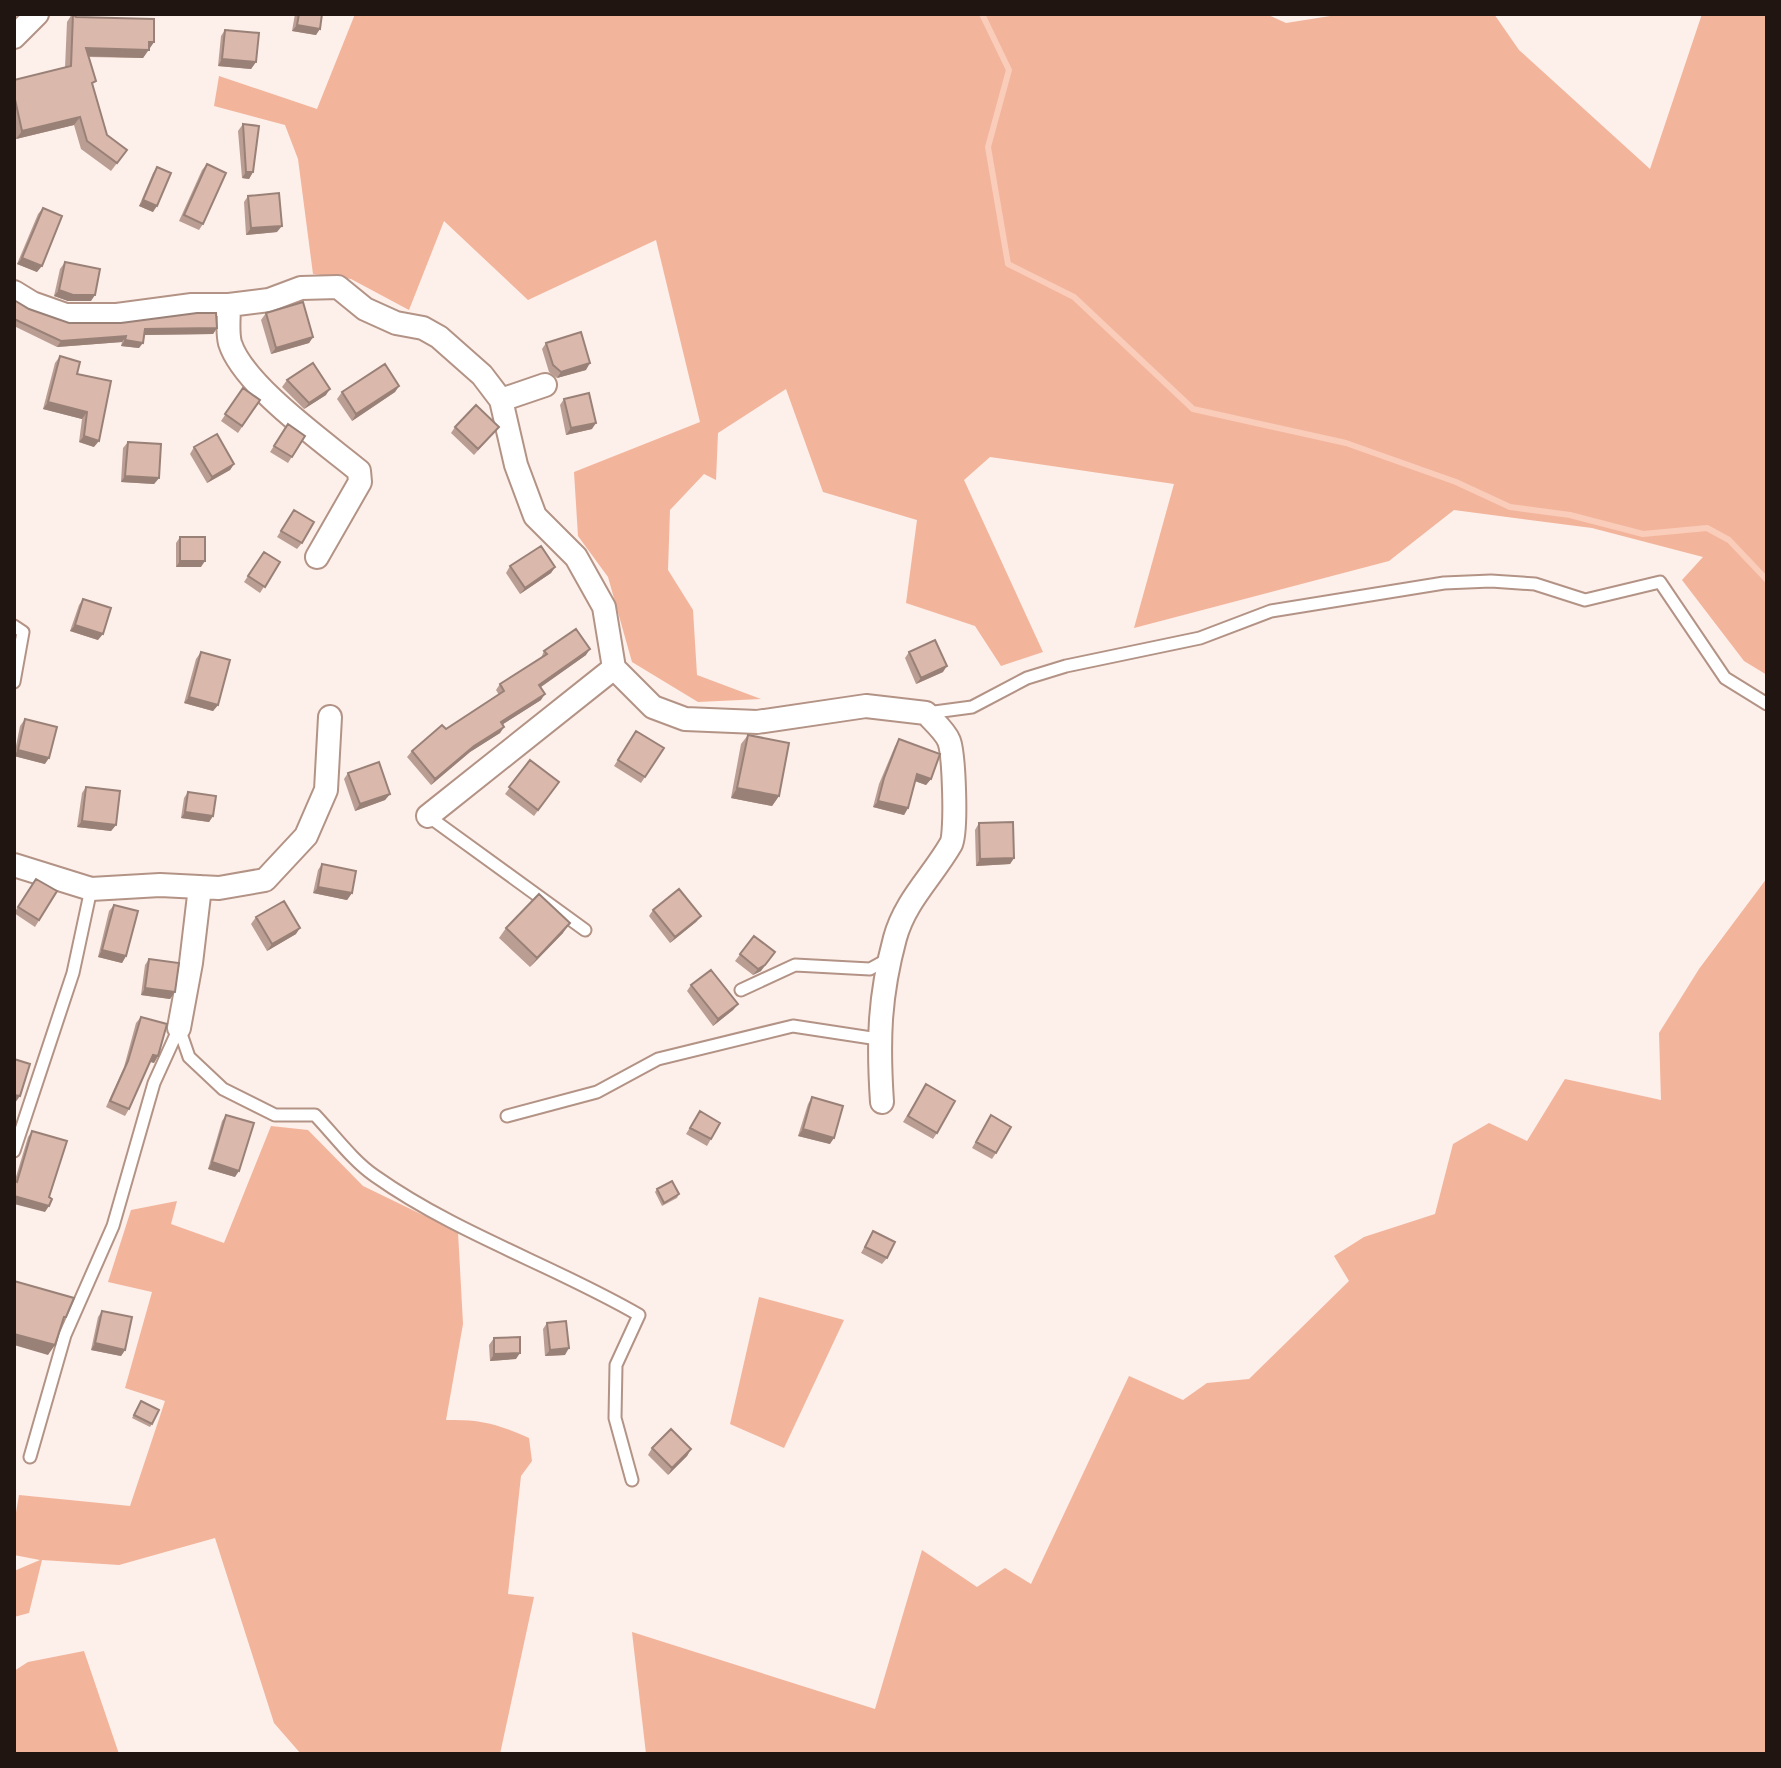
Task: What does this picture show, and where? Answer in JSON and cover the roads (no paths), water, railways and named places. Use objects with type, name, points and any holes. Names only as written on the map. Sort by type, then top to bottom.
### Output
[{"type":"street","points":[[14,37],[37,14]]},
{"type":"street","points":[[14,292],[32,303],[66,315],[117,315],[192,305],[269,300],[301,288],[338,287],[365,309],[396,323],[423,328],[439,337],[482,375],[501,400],[516,465],[535,516],[576,557],[604,607],[614,668],[653,707],[685,719],[757,722],[866,706],[926,713],[949,740],[954,790],[953,841],[907,906],[890,957],[881,997],[878,1039],[882,1102]]},
{"type":"street","points":[[229,305],[230,343],[245,371],[359,471],[360,482],[317,557]]},
{"type":"street","points":[[501,400],[545,385]]},
{"type":"street","points":[[428,816],[614,668]]},
{"type":"street","points":[[14,865],[91,889],[160,885],[219,888],[265,880],[306,836],[326,790],[330,717]]},
{"type":"street","points":[[179,1028],[200,887]]},
{"type":"lane","points":[[926,713],[972,707],[1027,678],[1066,666],[1200,638],[1271,611],[1444,583],[1491,581],[1535,584],[1585,600],[1660,582],[1725,678],[1767,704]]},
{"type":"lane","points":[[14,626],[23,632],[14,682]]},
{"type":"lane","points":[[428,816],[585,930]]},
{"type":"lane","points":[[14,1151],[73,973],[91,889]]},
{"type":"lane","points":[[741,990],[795,965],[870,969],[890,957]]},
{"type":"lane","points":[[507,1116],[597,1092],[658,1059],[793,1026],[878,1039]]},
{"type":"lane","points":[[30,1457],[65,1335],[113,1226],[154,1083],[179,1028]]},
{"type":"lane","points":[[179,1028],[189,1057],[223,1089],[275,1115],[315,1115],[372,1174],[435,1214],[639,1315],[616,1365],[615,1418],[632,1480]]},
{"type":"waterway","points":[[982,14],[1009,70],[988,147],[1008,264],[1074,297],[1193,409],[1346,443],[1456,482],[1510,507],[1570,515],[1643,534],[1707,528],[1729,540],[1767,580]]}]
